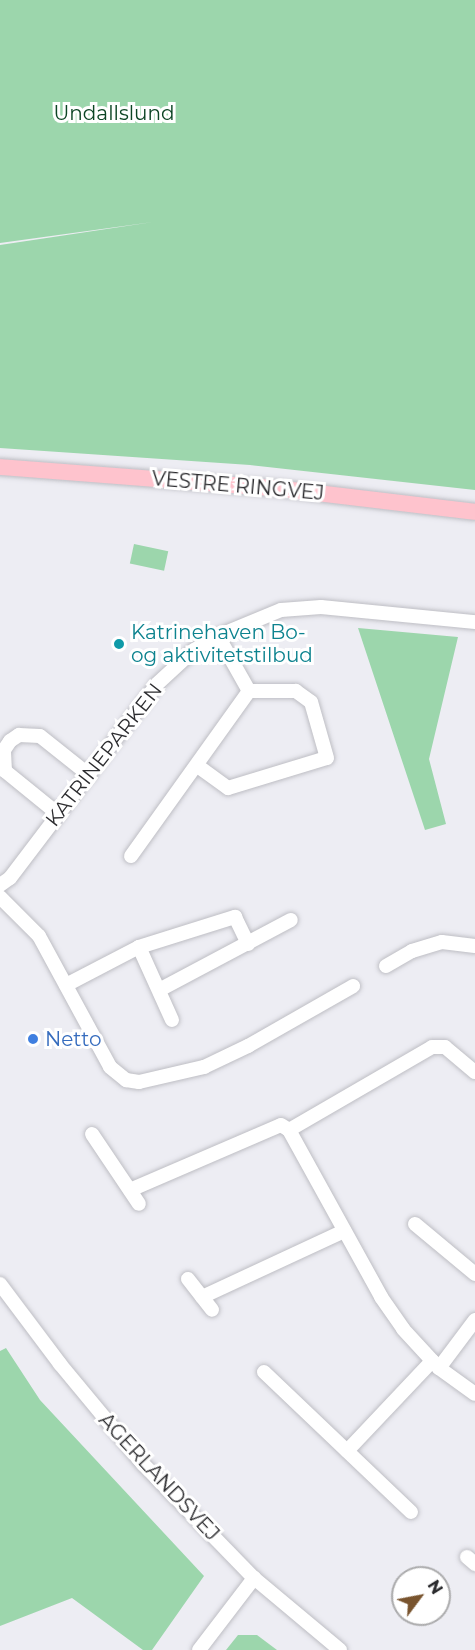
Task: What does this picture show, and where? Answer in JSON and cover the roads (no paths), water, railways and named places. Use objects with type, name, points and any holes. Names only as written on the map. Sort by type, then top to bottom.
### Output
[{"type":"main road","name":"VESTRE RINGVEJ","points":[[0,467],[283,489],[475,512]]},
{"type":"street","name":"KATRINEPARKEN","points":[[0,885],[10,878],[157,684],[194,650],[218,636],[281,610],[321,607],[475,622]]},
{"type":"street","points":[[218,636],[249,691]]},
{"type":"street","points":[[199,767],[228,788],[327,758],[310,702],[296,691],[249,691]]},
{"type":"street","points":[[131,856],[199,767],[201,754],[249,691]]},
{"type":"street","points":[[58,814],[4,771],[3,750],[10,741],[29,733],[40,736],[89,775]]},
{"type":"street","points":[[0,897],[39,936],[110,1067],[126,1080],[139,1082],[204,1067],[248,1046],[353,986]]},
{"type":"street","points":[[66,985],[139,946],[235,917],[248,944]]},
{"type":"street","points":[[161,989],[291,920]]},
{"type":"street","points":[[386,966],[412,951],[442,942],[475,946]]},
{"type":"street","points":[[139,946],[161,989],[172,1020]]},
{"type":"street","points":[[289,1130],[432,1047],[445,1047],[475,1072]]},
{"type":"street","points":[[130,1190],[282,1125],[289,1130],[381,1297],[436,1365],[475,1394]]},
{"type":"street","points":[[92,1134],[139,1204]]},
{"type":"street","points":[[415,1224],[475,1274]]},
{"type":"street","points":[[202,1297],[344,1231]]},
{"type":"street","points":[[188,1279],[212,1310]]},
{"type":"street","name":"AGERLANDSVEJ","points":[[0,1284],[60,1364],[143,1464],[254,1578],[340,1650]]},
{"type":"street","points":[[347,1451],[436,1365],[475,1320]]},
{"type":"street","points":[[264,1372],[411,1512]]},
{"type":"street","points":[[199,1650],[254,1578]]},
{"type":"place","name":"Katrinehaven Bo- og aktivitetstilbud","points":[[119,644]]},
{"type":"place","name":"Netto","points":[[33,1039]]},
{"type":"park label","name":"Undallslund","points":[[114,113]]}]
